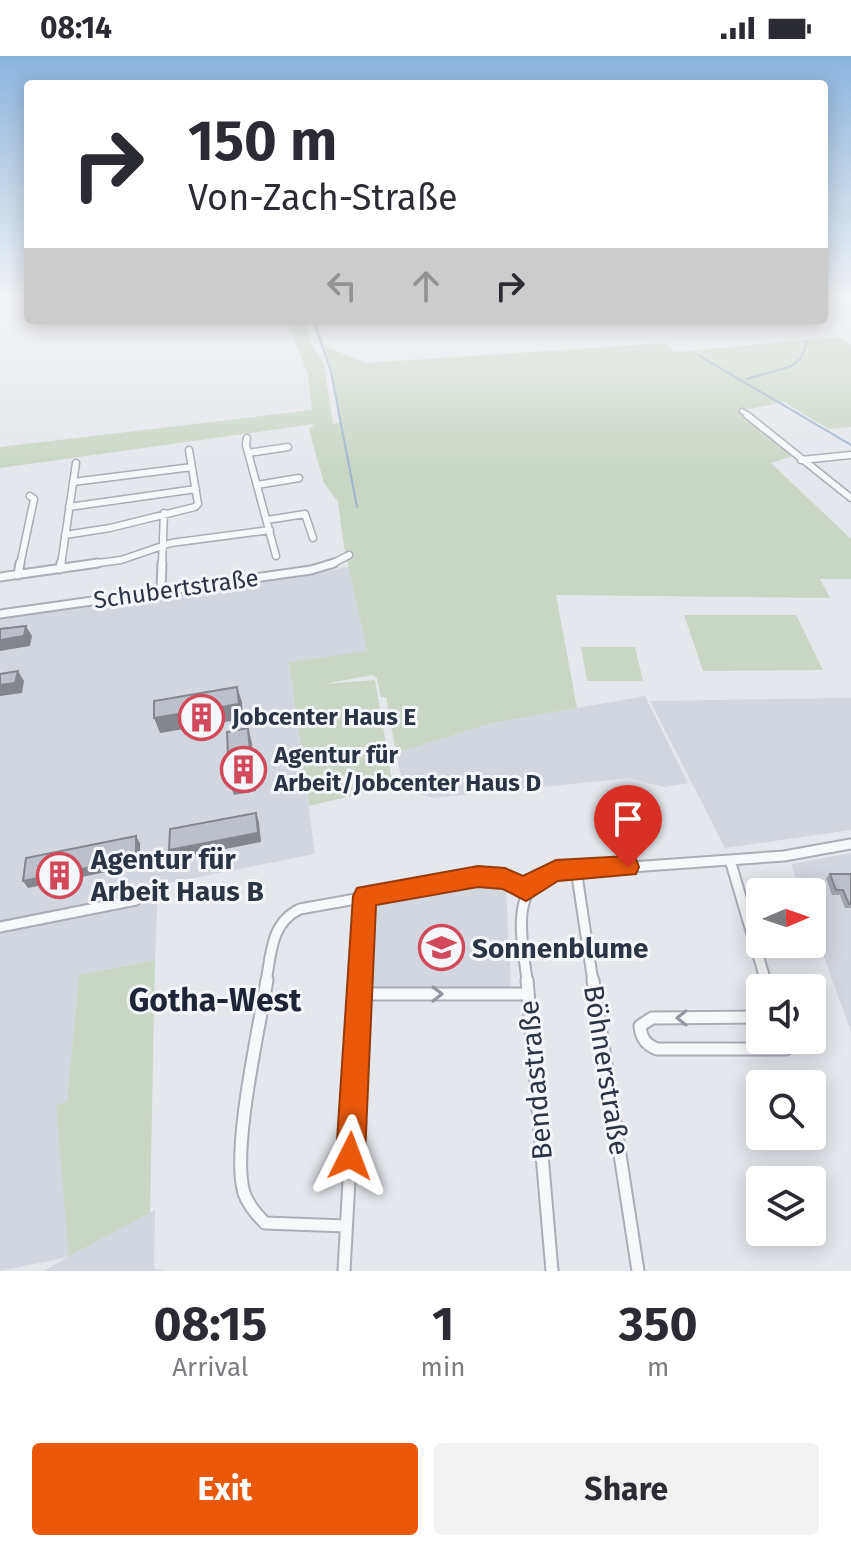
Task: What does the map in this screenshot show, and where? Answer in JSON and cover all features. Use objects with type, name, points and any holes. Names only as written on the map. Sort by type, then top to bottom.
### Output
[{"type":"street","points":[[742,411],[851,498]]},
{"type":"street","points":[[247,438],[248,453],[276,556]]},
{"type":"street","points":[[248,453],[288,447]]},
{"type":"street","points":[[65,535],[110,528],[195,507],[198,504],[189,450]]},
{"type":"street","points":[[801,460],[851,455]]},
{"type":"street","points":[[60,569],[76,463]]},
{"type":"street","points":[[73,482],[192,467]]},
{"type":"street","points":[[257,485],[299,478]]},
{"type":"street","points":[[69,507],[196,489]]},
{"type":"street","points":[[18,575],[34,499],[30,496]]},
{"type":"street","points":[[161,591],[164,513]]},
{"type":"street","points":[[267,520],[305,514],[313,538]]},
{"type":"street","points":[[0,577],[121,560],[163,545],[270,530]]},
{"type":"street","name":"Schubertstraße","points":[[0,614],[322,568],[349,555]]},
{"type":"street","points":[[346,1226],[265,1223],[250,1210],[241,1188],[240,1154],[273,939],[280,922],[299,908],[478,877],[505,879],[526,890],[546,873],[784,856],[851,844]]},
{"type":"street","points":[[730,860],[764,974]]},
{"type":"street","name":"Böhnerstraße","points":[[576,869],[638,1271]]},
{"type":"street","name":"Bendastraße","points":[[526,890],[521,912],[552,1271]]},
{"type":"street","points":[[344,1271],[365,896]]},
{"type":"street","points":[[0,927],[136,900]]},
{"type":"street","points":[[359,994],[527,994]]},
{"type":"street","points":[[746,1017],[652,1018],[640,1026],[644,1041],[657,1049],[746,1046]]},
{"type":"shaded area","points":[[349,567],[367,652],[289,662],[315,854],[158,885],[155,960],[79,975],[67,1101],[69,1256],[155,1210],[154,1268],[164,1271],[44,1271],[68,1257],[0,1271],[0,619]]},
{"type":"shaded area","points":[[645,696],[688,783],[664,787],[630,778],[433,798],[415,793],[401,776],[396,753],[492,723]]},
{"type":"shaded area","points":[[851,698],[851,830],[725,848],[650,701]]},
{"type":"shaded area","points":[[851,853],[851,1032],[825,958],[826,878],[796,878],[791,864]]},
{"type":"shaded area","name":"Sonnenblume","points":[[487,884],[506,888],[511,990],[371,987],[373,909],[377,904]]},
{"type":"green space","points":[[300,355],[318,355],[324,365],[333,424],[342,422],[326,355],[345,355],[366,363],[491,355],[851,355],[851,427],[829,429],[784,402],[739,411],[793,456],[771,463],[851,539],[851,579],[820,579],[830,598],[556,595],[577,708],[492,723],[396,753],[386,697],[381,697],[377,678],[372,675],[324,684],[375,680],[393,786],[309,806],[289,662],[367,651],[344,546],[338,502],[324,483],[309,430],[314,424],[0,468],[0,447],[312,410],[308,374]]},
{"type":"green space","points":[[684,615],[796,615],[823,670],[703,671]]},
{"type":"green space","points":[[581,647],[635,647],[643,681],[587,681]]},
{"type":"green space","points":[[155,960],[150,1213],[69,1256],[56,1106],[67,1101],[79,975]]},
{"type":"building","points":[[26,626],[24,636],[0,640],[0,629]]},
{"type":"building","points":[[18,671],[15,683],[0,685],[0,674]]},
{"type":"building","points":[[237,687],[239,704],[154,718],[154,701]]},
{"type":"building","points":[[248,728],[252,777],[229,781],[227,732]]},
{"type":"building","points":[[256,813],[258,833],[169,850],[170,829]]},
{"type":"building","name":"Agentur für Arbeit Haus B","points":[[136,836],[136,858],[23,881],[26,858]]},
{"type":"building","points":[[830,874],[851,874],[851,904],[843,890],[836,890]]},
{"type":"waterway","points":[[325,355],[331,371]]},
{"type":"waterway","points":[[698,355],[851,445]]},
{"type":"waterway","points":[[747,379],[792,366],[801,358]]},
{"type":"waterway","points":[[331,372],[357,507]]},
{"type":"place","name":"Jobcenter Haus E","points":[[201,717]]},
{"type":"place","name":"Agentur für Arbeit/Jobcenter Haus D","points":[[243,769]]},
{"type":"place","name":"Agentur für Arbeit Haus B","points":[[60,875]]},
{"type":"place","name":"Sonnenblume","points":[[441,948]]},
{"type":"district","name":"Gotha-West","points":[[215,1000]]},
{"type":"route","points":[[350,1156],[365,896],[478,877],[505,879],[526,890],[535,880],[556,870],[628,867]]}]
